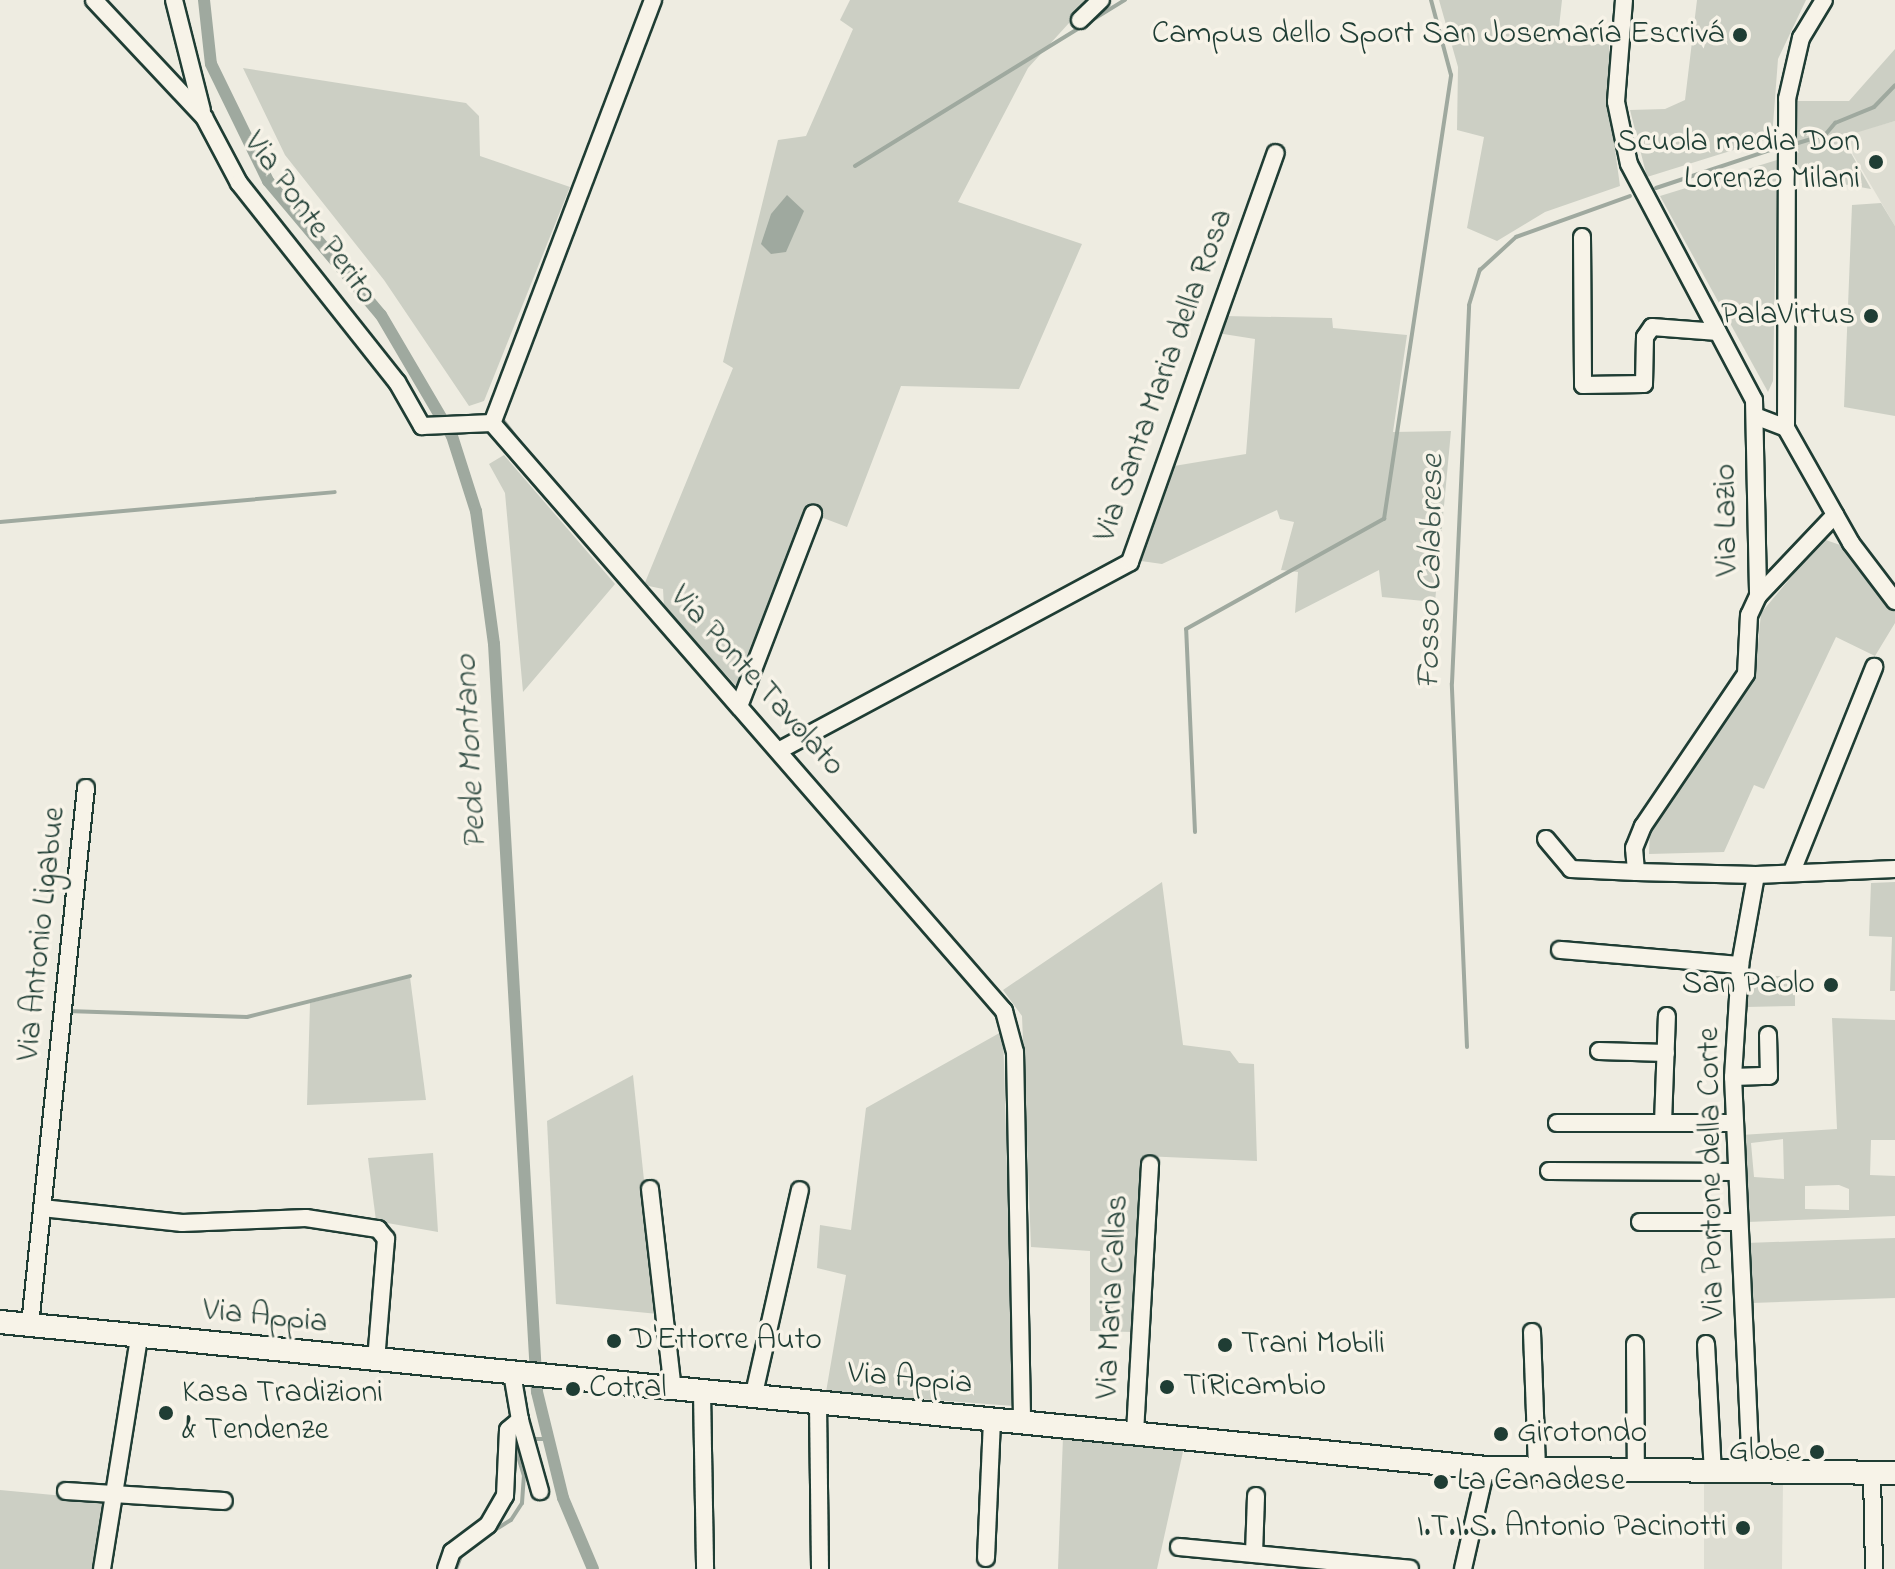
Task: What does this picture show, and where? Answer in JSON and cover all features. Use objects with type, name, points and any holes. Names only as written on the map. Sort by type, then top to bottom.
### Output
[{"type":"main road","name":"Via Appia","points":[[0,1322],[753,1398],[1022,1420],[1486,1468],[1576,1472],[1884,1473]]},
{"type":"street","name":"Via Ponte Perito","points":[[94,0],[204,117],[239,183],[397,382],[422,426],[459,421],[492,423]]},
{"type":"street","points":[[174,0],[204,117]]},
{"type":"street","points":[[492,423],[653,0]]},
{"type":"street","points":[[1080,20],[1101,0]]},
{"type":"street","name":"Via Lazio","points":[[1624,0],[1616,102],[1629,164],[1760,416],[1758,596],[1749,615],[1746,674],[1643,826],[1634,848],[1636,872]]},
{"type":"street","points":[[1824,0],[1801,38],[1787,99],[1786,422],[1851,543],[1895,601]]},
{"type":"street","name":"Via Santa Maria della Rosa","points":[[780,750],[1130,562],[1276,153]]},
{"type":"street","points":[[1582,237],[1583,385],[1644,384],[1645,337],[1652,327],[1718,332]]},
{"type":"street","points":[[1760,416],[1786,422]]},
{"type":"street","name":"Via Ponte Tavolato","points":[[492,423],[740,704],[1004,1011],[1015,1052],[1022,1420]]},
{"type":"street","points":[[740,704],[813,514]]},
{"type":"street","points":[[1758,596],[1818,529],[1835,515]]},
{"type":"street","points":[[1793,869],[1874,667]]},
{"type":"street","name":"Via Antonio Ligabue","points":[[30,1325],[86,788]]},
{"type":"street","points":[[1546,839],[1571,869],[1756,875],[1793,869],[1895,869]]},
{"type":"street","name":"Via Portone della Corte","points":[[1751,1473],[1733,1077],[1740,965],[1756,875]]},
{"type":"street","points":[[1560,950],[1740,965]]},
{"type":"street","points":[[1663,1123],[1667,1016]]},
{"type":"street","points":[[1733,1077],[1769,1076],[1768,1035]]},
{"type":"street","points":[[1599,1051],[1666,1053]]},
{"type":"street","points":[[1557,1123],[1734,1123]]},
{"type":"street","name":"Via Maria Callas","points":[[1135,1433],[1150,1164]]},
{"type":"street","points":[[1549,1171],[1737,1172]]},
{"type":"street","points":[[650,1189],[673,1390]]},
{"type":"street","points":[[753,1398],[800,1190]]},
{"type":"street","points":[[42,1208],[182,1223],[306,1218],[378,1229],[386,1239],[376,1361]]},
{"type":"street","points":[[1640,1222],[1739,1222]]},
{"type":"street","points":[[1532,1332],[1537,1471]]},
{"type":"street","points":[[102,1569],[111,1498],[117,1493],[139,1338]]},
{"type":"street","points":[[1635,1344],[1636,1472]]},
{"type":"street","points":[[1706,1344],[1713,1473]]},
{"type":"street","points":[[514,1373],[524,1433],[540,1491]]},
{"type":"street","points":[[702,1392],[705,1569]]},
{"type":"street","points":[[818,1404],[820,1569]]},
{"type":"street","points":[[986,1558],[992,1418]]},
{"type":"street","points":[[446,1569],[463,1539],[499,1512],[508,1430],[524,1433]]},
{"type":"street","points":[[1463,1569],[1486,1468]]},
{"type":"street","points":[[1874,1569],[1884,1473]]},
{"type":"street","points":[[66,1491],[224,1501]]},
{"type":"street","points":[[1254,1554],[1256,1496]]},
{"type":"street","points":[[1179,1547],[1410,1569]]},
{"type":"shaded area","points":[[850,0],[1090,0],[1028,68],[958,202],[1082,244],[1019,389],[901,386],[847,527],[810,513],[740,690],[664,607],[663,589],[644,585],[733,368],[723,362],[778,140],[806,136],[853,29],[840,20]]},
{"type":"shaded area","points":[[1439,0],[1562,0],[1558,36],[1571,46],[1609,43],[1609,106],[1620,186],[1545,212],[1497,241],[1467,228],[1484,137],[1457,130],[1458,67]]},
{"type":"shaded area","points":[[1697,0],[1806,0],[1778,59],[1772,138],[1647,177],[1630,110],[1665,109],[1685,100]]},
{"type":"shaded area","points":[[1895,49],[1895,121],[1842,137],[1871,189],[1797,176],[1797,101],[1849,101]]},
{"type":"shaded area","points":[[243,68],[466,103],[479,116],[480,156],[570,187],[484,401],[469,406],[384,280],[285,155]]},
{"type":"shaded area","name":"Scuola media Don Lorenzo Milani","points":[[1895,121],[1895,226],[1842,136]]},
{"type":"shaded area","points":[[1777,160],[1773,381],[1768,392],[1660,196]]},
{"type":"shaded area","points":[[787,195],[804,211],[786,252],[771,254],[761,244],[771,214]]},
{"type":"shaded area","name":"PalaVirtus","points":[[1881,203],[1895,226],[1895,416],[1844,407],[1852,205]]},
{"type":"shaded area","points":[[1224,316],[1332,318],[1333,328],[1407,335],[1393,432],[1451,431],[1435,602],[1382,597],[1379,570],[1295,613],[1298,572],[1281,570],[1294,522],[1280,519],[1277,510],[1162,564],[1141,561],[1174,466],[1246,454],[1255,339],[1217,333]]},
{"type":"shaded area","points":[[504,455],[615,584],[523,692],[505,493],[489,464]]},
{"type":"shaded area","points":[[1823,539],[1843,546],[1895,610],[1895,623],[1875,656],[1836,637],[1764,789],[1754,785],[1724,852],[1649,854],[1650,827],[1755,676],[1761,613]]},
{"type":"shaded area","points":[[1162,882],[1183,1045],[1230,1051],[1239,1063],[1254,1064],[1257,1161],[1143,1156],[1134,1332],[1090,1331],[1090,1251],[1031,1247],[1022,1016],[1003,990]]},
{"type":"shaded area","points":[[1895,882],[1895,991],[1890,991],[1892,937],[1869,936],[1871,883]]},
{"type":"shaded area","points":[[1746,976],[1795,976],[1795,1006],[1746,1007]]},
{"type":"shaded area","points":[[410,977],[426,1100],[307,1105],[310,1003]]},
{"type":"shaded area","points":[[1832,1018],[1895,1020],[1895,1140],[1871,1140],[1870,1175],[1895,1176],[1895,1216],[1747,1222],[1741,1135],[1837,1129]],"holes":[[[1783,1139],[1784,1179],[1754,1177],[1751,1143]],[[1839,1185],[1849,1189],[1849,1210],[1805,1209],[1805,1186]]]},
{"type":"shaded area","points":[[1003,1031],[1014,1406],[826,1392],[846,1275],[817,1268],[820,1225],[851,1230],[866,1108]]},
{"type":"shaded area","points":[[633,1075],[658,1314],[556,1304],[547,1121]]},
{"type":"shaded area","points":[[433,1153],[438,1232],[376,1221],[368,1158]]},
{"type":"shaded area","points":[[1895,1238],[1895,1298],[1752,1303],[1746,1243]]},
{"type":"shaded area","points":[[1063,1437],[1184,1447],[1157,1569],[1058,1569]]},
{"type":"shaded area","name":"I.T.I.S. Antonio Pacinotti","points":[[1783,1483],[1782,1569],[1704,1569],[1704,1484]]},
{"type":"shaded area","points":[[0,1490],[107,1500],[100,1569],[0,1569]]},
{"type":"waterway","name":"Pede Montano","points":[[204,0],[211,64],[268,181],[381,315],[452,436],[476,511],[494,644],[537,1392],[563,1498],[593,1569]]},
{"type":"waterway","points":[[855,166],[1125,0]]},
{"type":"waterway","points":[[1195,832],[1186,629],[1384,519],[1451,75],[1431,0]]},
{"type":"waterway","name":"Fosso Calabrese","points":[[1798,143],[1825,135],[1835,123],[1874,107],[1895,85]]},
{"type":"waterway","name":"Fosso Calabrese","points":[[1656,188],[1770,150]]},
{"type":"waterway","name":"Fosso Calabrese","points":[[1467,1047],[1452,683],[1469,305],[1480,270],[1516,237],[1630,196]]},
{"type":"waterway","points":[[523,446],[502,419],[586,199]]},
{"type":"waterway","points":[[0,522],[335,492]]},
{"type":"waterway","points":[[67,1011],[247,1017],[410,976]]},
{"type":"waterway","points":[[482,1538],[511,1520],[522,1503],[524,1476],[514,1444],[520,1439]]},
{"type":"waterway","points":[[529,1439],[549,1439]]},
{"type":"waterway","points":[[456,1569],[462,1553]]},
{"type":"place","name":"Campus dello Sport San Josemaría Escrivá","points":[[1740,35]]},
{"type":"place","name":"Scuola media Don Lorenzo Milani","points":[[1876,162]]},
{"type":"place","name":"PalaVirtus","points":[[1871,316]]},
{"type":"place","name":"San Paolo","points":[[1831,985]]},
{"type":"place","name":"D'Ettorre Auto","points":[[614,1341]]},
{"type":"place","name":"Trani Mobili","points":[[1225,1345]]},
{"type":"place","name":"TiRicambio","points":[[1167,1387]]},
{"type":"place","name":"Cotral","points":[[573,1389]]},
{"type":"place","name":"Kasa Tradizioni & Tendenze","points":[[166,1413]]},
{"type":"place","name":"Girotondo","points":[[1501,1434]]},
{"type":"place","name":"Globe","points":[[1817,1452]]},
{"type":"place","name":"La Canadese","points":[[1441,1482]]},
{"type":"place","name":"I.T.I.S. Antonio Pacinotti","points":[[1743,1528]]}]
